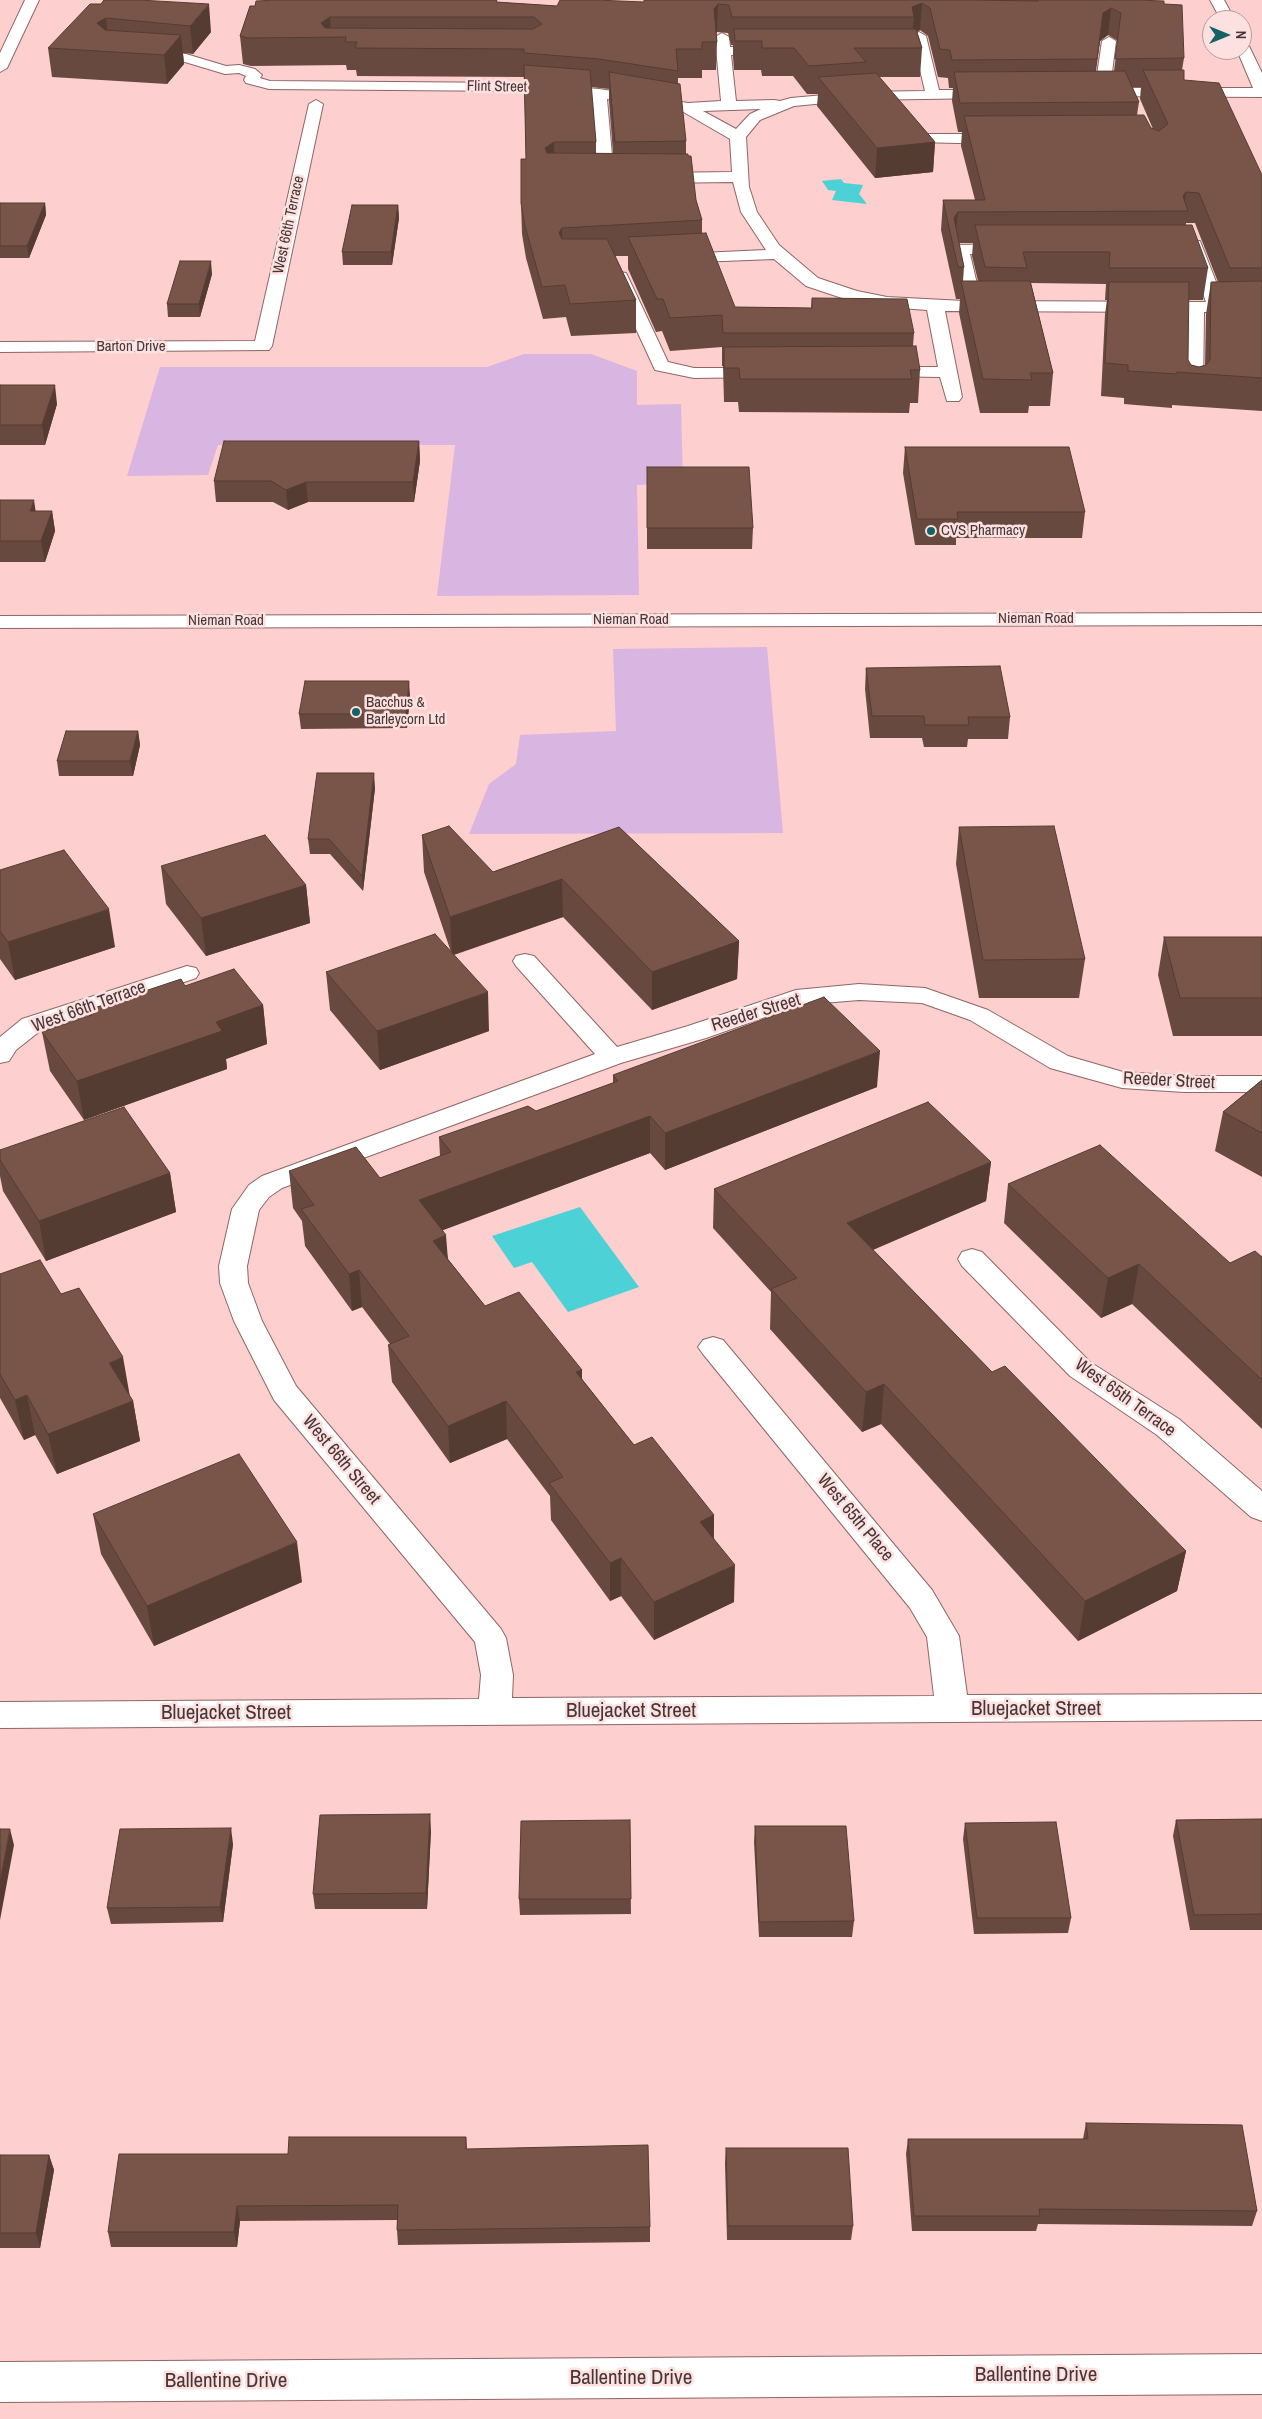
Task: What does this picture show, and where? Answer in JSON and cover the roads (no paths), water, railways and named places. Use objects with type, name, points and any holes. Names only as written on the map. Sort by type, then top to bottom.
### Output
[{"type":"street","points":[[0,68],[32,0]]},
{"type":"street","points":[[919,36],[918,51],[933,95]]},
{"type":"street","points":[[1102,94],[1109,41]]},
{"type":"street","points":[[729,107],[722,44],[783,51]]},
{"type":"street","name":"Flint Street","points":[[128,53],[186,58],[225,70],[239,69],[255,75],[251,80],[269,84],[325,87],[516,87],[599,93],[685,107],[738,137]]},
{"type":"street","points":[[1085,94],[1262,93],[1257,62]]},
{"type":"street","points":[[325,87],[328,70]]},
{"type":"street","points":[[516,87],[523,72]]},
{"type":"street","points":[[599,93],[606,178]]},
{"type":"street","points":[[1128,93],[1135,109]]},
{"type":"street","points":[[685,107],[729,107],[884,95],[1002,94]]},
{"type":"street","points":[[884,95],[896,110]]},
{"type":"street","points":[[791,102],[755,117],[738,137],[740,187],[749,212],[779,254],[812,282],[854,296],[887,302],[935,306],[1262,307]]},
{"type":"street","name":"West 66th Terrace","points":[[263,346],[316,104]]},
{"type":"street","points":[[909,124],[937,155]]},
{"type":"street","points":[[922,139],[1013,138]]},
{"type":"street","points":[[588,178],[741,177]]},
{"type":"street","points":[[1188,228],[1216,307]]},
{"type":"street","points":[[974,307],[961,249],[1029,249]]},
{"type":"street","points":[[1176,249],[1196,249]]},
{"type":"street","points":[[657,260],[779,254]]},
{"type":"street","points":[[623,262],[614,262],[661,366],[694,373],[776,373]]},
{"type":"street","points":[[935,306],[953,397]]},
{"type":"street","points":[[1194,393],[1195,307]]},
{"type":"street","name":"Barton Drive","points":[[0,347],[263,346]]},
{"type":"street","points":[[862,372],[948,372]]},
{"type":"street","name":"Nieman Road","points":[[0,622],[1262,618]]},
{"type":"street","points":[[525,961],[612,1057]]},
{"type":"street","name":"West 66th Terrace","points":[[0,1055],[6,1045],[31,1025],[186,974]]},
{"type":"street","name":"Reeder Street","points":[[259,1191],[272,1182],[612,1057],[697,1032],[796,998],[859,992],[925,996],[979,1014],[1059,1062],[1122,1080],[1184,1084],[1262,1084]]},
{"type":"street","name":"West 66th Street","points":[[259,1191],[246,1209],[233,1266],[234,1283],[248,1321],[284,1392],[490,1638],[497,1675],[494,1712]]},
{"type":"street","name":"West 65th Terrace","points":[[972,1259],[1080,1369],[1168,1427],[1262,1509]]},
{"type":"street","name":"West 65th Place","points":[[713,1347],[921,1600],[943,1636],[952,1709]]},
{"type":"street","name":"Bluejacket Street","points":[[0,1715],[1262,1707]]},
{"type":"street","name":"Ballentine Drive","points":[[0,2382],[1262,2374]]},
{"type":"water","points":[[841,179],[844,183],[863,185],[859,194],[867,204],[832,200],[836,191],[828,190],[822,181]]},
{"type":"water","points":[[580,1207],[639,1287],[568,1312],[532,1262],[514,1268],[492,1236]]},
{"type":"place","name":"CVS Pharmacy","points":[[931,531]]},
{"type":"place","name":"Bacchus & Barleycorn Ltd","points":[[356,712]]}]
